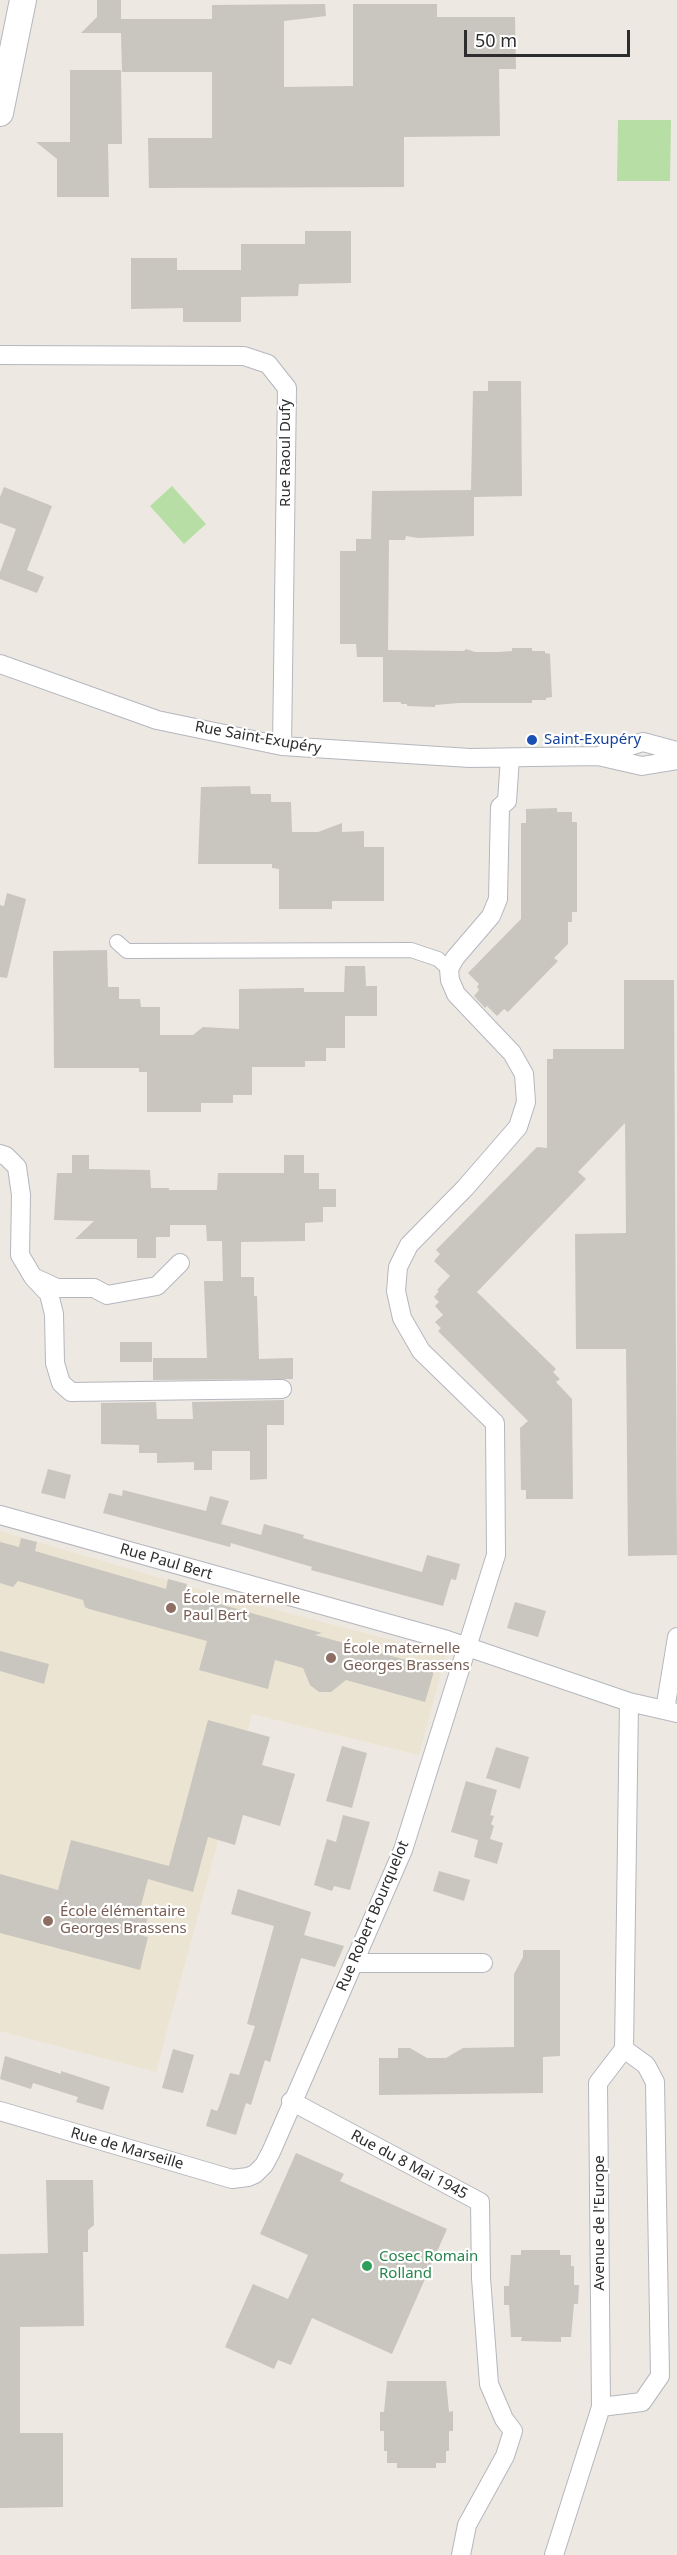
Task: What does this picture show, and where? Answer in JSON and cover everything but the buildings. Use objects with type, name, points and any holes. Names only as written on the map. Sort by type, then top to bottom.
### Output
[{"type":"main road","points":[[0,113],[23,0]]},
{"type":"street","name":"Rue Raoul Dufy","points":[[0,355],[244,356],[268,364],[286,388],[282,746]]},
{"type":"street","name":"Rue Saint-Exupéry","points":[[0,664],[157,720],[282,746],[436,756],[510,758],[598,756],[642,766],[677,760]]},
{"type":"street","name":"Rue Saint-Exupéry","points":[[598,756],[643,742],[677,751]]},
{"type":"street","points":[[117,942],[127,951],[411,950],[438,959],[449,969],[455,958],[491,916],[498,899],[500,807],[507,801],[510,758]]},
{"type":"street","name":"Rue Robert Bourquelot","points":[[255,2174],[264,2165],[403,1850],[496,1555],[495,1423],[421,1351],[402,1318],[396,1291],[398,1267],[410,1245],[518,1128],[526,1102],[524,1074],[512,1053],[456,994],[450,980],[449,969]]},
{"type":"street","points":[[0,1154],[6,1156],[17,1167],[21,1195],[20,1255],[33,1276],[49,1294],[54,1314],[56,1363],[61,1383],[71,1392],[282,1389]]},
{"type":"street","points":[[33,1276],[57,1288],[94,1288],[107,1295],[157,1286],[180,1263]]},
{"type":"street","name":"Rue Paul Bert","points":[[0,1515],[468,1648],[629,1702],[671,1711]]},
{"type":"street","points":[[671,1711],[677,1637]]},
{"type":"street","points":[[601,2407],[642,2402],[660,2376],[655,2082],[646,2065],[624,2049],[629,1702]]},
{"type":"street","points":[[354,1963],[483,1963]]},
{"type":"street","name":"Avenue de l'Europe","points":[[554,2555],[601,2407],[598,2083],[624,2049]]},
{"type":"street","name":"Rue du 8 Mai 1945","points":[[291,2102],[480,2202],[489,2384],[504,2420],[513,2431],[505,2456],[467,2524],[461,2555]]},
{"type":"street","name":"Rue de Marseille","points":[[0,2111],[232,2179],[255,2174]]},
{"type":"shaded area","points":[[0,1531],[222,1596],[446,1654],[419,1755],[252,1714],[156,2072],[0,2031]]},
{"type":"green space","points":[[618,120],[671,120],[670,181],[617,181]]},
{"type":"green space","points":[[172,486],[206,524],[184,544],[150,506]]},
{"type":"place","name":"Saint-Exupéry","points":[[532,740]]},
{"type":"place","name":"École maternelle Paul Bert","points":[[171,1608]]},
{"type":"place","name":"École maternelle Georges Brassens","points":[[331,1658]]},
{"type":"place","name":"École élémentaire Georges Brassens","points":[[48,1921]]},
{"type":"place","name":"Cosec Romain Rolland","points":[[367,2266]]}]
